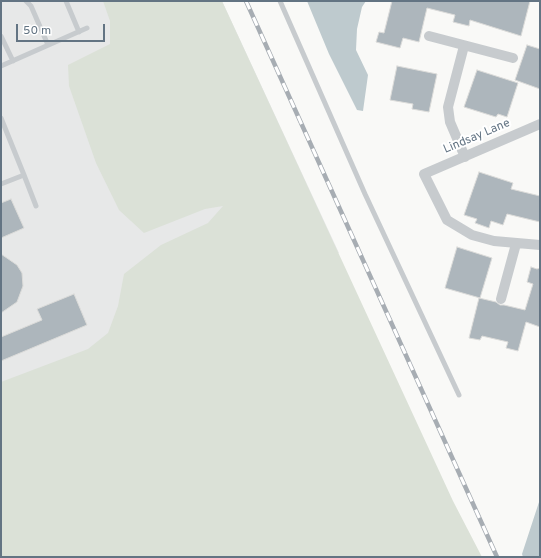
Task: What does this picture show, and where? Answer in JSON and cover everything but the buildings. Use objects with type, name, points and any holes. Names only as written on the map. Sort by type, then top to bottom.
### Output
[{"type":"street","points":[[428,36],[513,58]]},
{"type":"street","points":[[464,46],[448,107],[450,122],[465,157]]},
{"type":"street","name":"Lindsay Lane","points":[[516,244],[494,241],[472,235],[447,220],[424,174],[540,124]]},
{"type":"street","points":[[501,299],[516,244],[540,245]]},
{"type":"lane","points":[[26,1],[31,6],[48,45]]},
{"type":"lane","points":[[66,1],[79,32]]},
{"type":"lane","points":[[280,1],[365,194],[460,395]]},
{"type":"lane","points":[[1,66],[87,28]]},
{"type":"lane","points":[[1,36],[13,61]]},
{"type":"lane","points":[[1,118],[36,206]]},
{"type":"lane","points":[[1,184],[24,175]]},
{"type":"shaded area","points":[[1,1],[222,1],[339,253],[1,388]]},
{"type":"shaded area","points":[[103,1],[222,1],[453,501],[482,557],[1,557],[1,382],[88,349],[108,333],[118,306],[124,274],[161,245],[208,223],[223,206],[205,209],[144,233],[119,210],[96,163],[69,86],[68,65],[110,44],[110,21]]},
{"type":"shaded area","points":[[307,1],[366,1],[362,7],[357,29],[356,50],[368,75],[363,111],[357,110],[329,54]]},
{"type":"shaded area","points":[[540,499],[540,557],[523,557],[522,554]]},
{"type":"railway","points":[[246,1],[497,557]]}]
